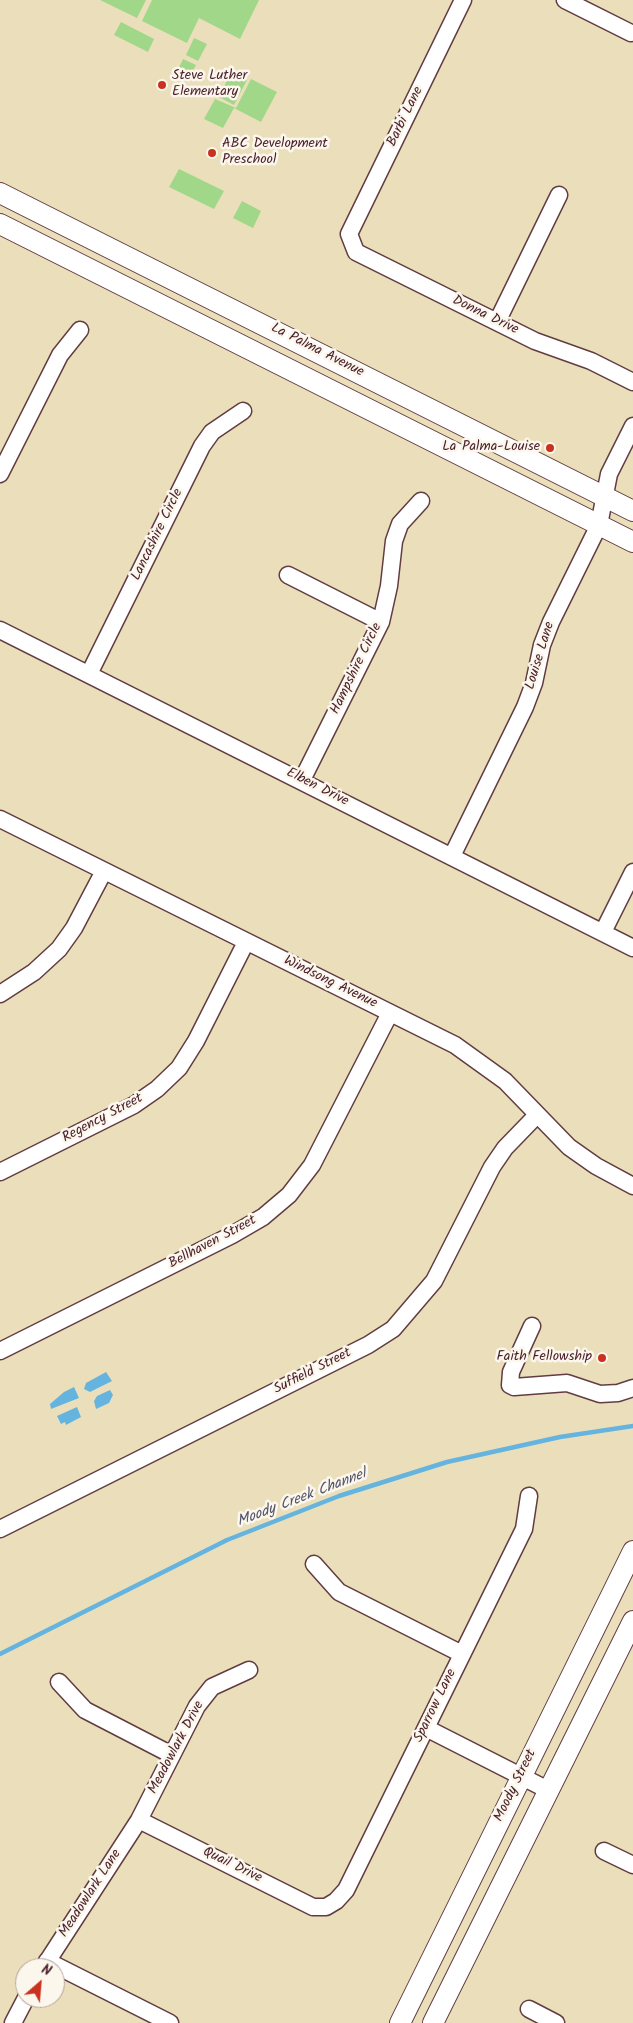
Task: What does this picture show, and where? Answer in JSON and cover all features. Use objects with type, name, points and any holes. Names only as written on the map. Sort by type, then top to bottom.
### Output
[{"type":"main road","name":"La Palma Avenue","points":[[0,193],[633,511]]},
{"type":"main road","name":"La Palma Avenue","points":[[0,224],[633,542]]},
{"type":"main road","name":"Moody Street","points":[[400,2023],[633,1550]]},
{"type":"main road","points":[[433,2023],[633,1621]]},
{"type":"street","name":"Barbi Lane","points":[[349,234],[464,0]]},
{"type":"street","points":[[565,0],[631,33]]},
{"type":"street","points":[[497,322],[559,195]]},
{"type":"street","name":"Donna Drive","points":[[349,234],[356,252],[535,341],[590,361],[633,382]]},
{"type":"street","points":[[0,474],[60,355],[80,330]]},
{"type":"street","name":"Lancashire Circle","points":[[89,674],[202,446],[212,432],[244,411]]},
{"type":"street","name":"Louise Lane","points":[[452,856],[525,707],[534,683],[542,645],[550,622],[600,525],[610,474],[633,426]]},
{"type":"street","name":"Hampshire Circle","points":[[302,780],[381,622],[389,586],[394,541],[400,524],[421,501]]},
{"type":"street","points":[[288,574],[381,622]]},
{"type":"street","name":"Elben Drive","points":[[0,630],[302,780],[633,948]]},
{"type":"street","name":"Windsong Avenue","points":[[0,819],[456,1045],[504,1081],[536,1116],[569,1147],[596,1166],[633,1186]]},
{"type":"street","points":[[0,994],[34,972],[59,949],[74,928],[104,870]]},
{"type":"street","points":[[603,932],[633,872]]},
{"type":"street","name":"Regency Street","points":[[0,1172],[134,1104],[156,1090],[179,1068],[196,1041],[246,942]]},
{"type":"street","name":"Bellhaven Street","points":[[0,1351],[232,1235],[263,1217],[289,1195],[312,1165],[390,1013]]},
{"type":"street","name":"Suffield Street","points":[[0,1530],[368,1345],[393,1329],[434,1281],[492,1167],[505,1148],[536,1116]]},
{"type":"street","points":[[532,1326],[511,1372],[510,1385],[514,1387],[567,1382],[600,1394],[618,1393],[633,1388]]},
{"type":"street","name":"Sparrow Lane","points":[[326,1907],[336,1901],[346,1890],[524,1529],[529,1496]]},
{"type":"street","points":[[314,1564],[339,1592],[462,1654]]},
{"type":"street","name":"Meadowlark Drive","points":[[139,1820],[197,1706],[212,1687],[249,1670]]},
{"type":"street","points":[[59,1682],[85,1710],[172,1755]]},
{"type":"street","points":[[426,1728],[548,1790]]},
{"type":"street","name":"Quail Drive","points":[[139,1820],[314,1907],[326,1907]]},
{"type":"street","name":"Meadowlark Lane","points":[[50,1958],[139,1820]]},
{"type":"street","points":[[604,1851],[633,1865]]},
{"type":"street","points":[[65,1974],[170,2023]]},
{"type":"street","points":[[13,2023],[21,2008]]},
{"type":"street","points":[[529,2009],[556,2023]]},
{"type":"green space","points":[[100,0],[146,0],[137,18]]},
{"type":"green space","points":[[152,0],[259,0],[240,39],[199,18],[187,43],[142,21]]},
{"type":"green space","points":[[121,22],[154,39],[148,52],[114,35]]},
{"type":"green space","points":[[194,38],[207,44],[198,61],[186,55]]},
{"type":"green space","points":[[183,59],[196,65],[187,82],[175,76]]},
{"type":"green space","points":[[231,72],[247,80],[234,105],[219,97]]},
{"type":"green space","points":[[251,79],[277,92],[261,122],[234,108],[223,128],[204,119],[215,99],[236,108]]},
{"type":"green space","points":[[179,169],[224,191],[214,209],[169,187]]},
{"type":"green space","points":[[242,201],[261,211],[253,228],[233,218]]},
{"type":"water","points":[[106,1372],[112,1381],[90,1392],[84,1389],[86,1383]]},
{"type":"water","points":[[74,1387],[79,1398],[51,1409],[50,1404],[64,1392]]},
{"type":"water","points":[[110,1390],[113,1395],[109,1403],[96,1409],[94,1401],[97,1396]]},
{"type":"water","points":[[77,1407],[81,1417],[66,1425],[65,1422],[61,1424],[57,1416]]},
{"type":"waterway","name":"Moody Creek Channel","points":[[0,1654],[227,1540],[339,1496],[447,1462],[560,1437],[633,1426]]},
{"type":"place","name":"Steve Luther Elementary","points":[[162,85]]},
{"type":"place","name":"ABC Development Preschool","points":[[212,153]]},
{"type":"place","name":"La Palma-Louise","points":[[550,448]]},
{"type":"place","name":"Faith Fellowship","points":[[602,1358]]}]
